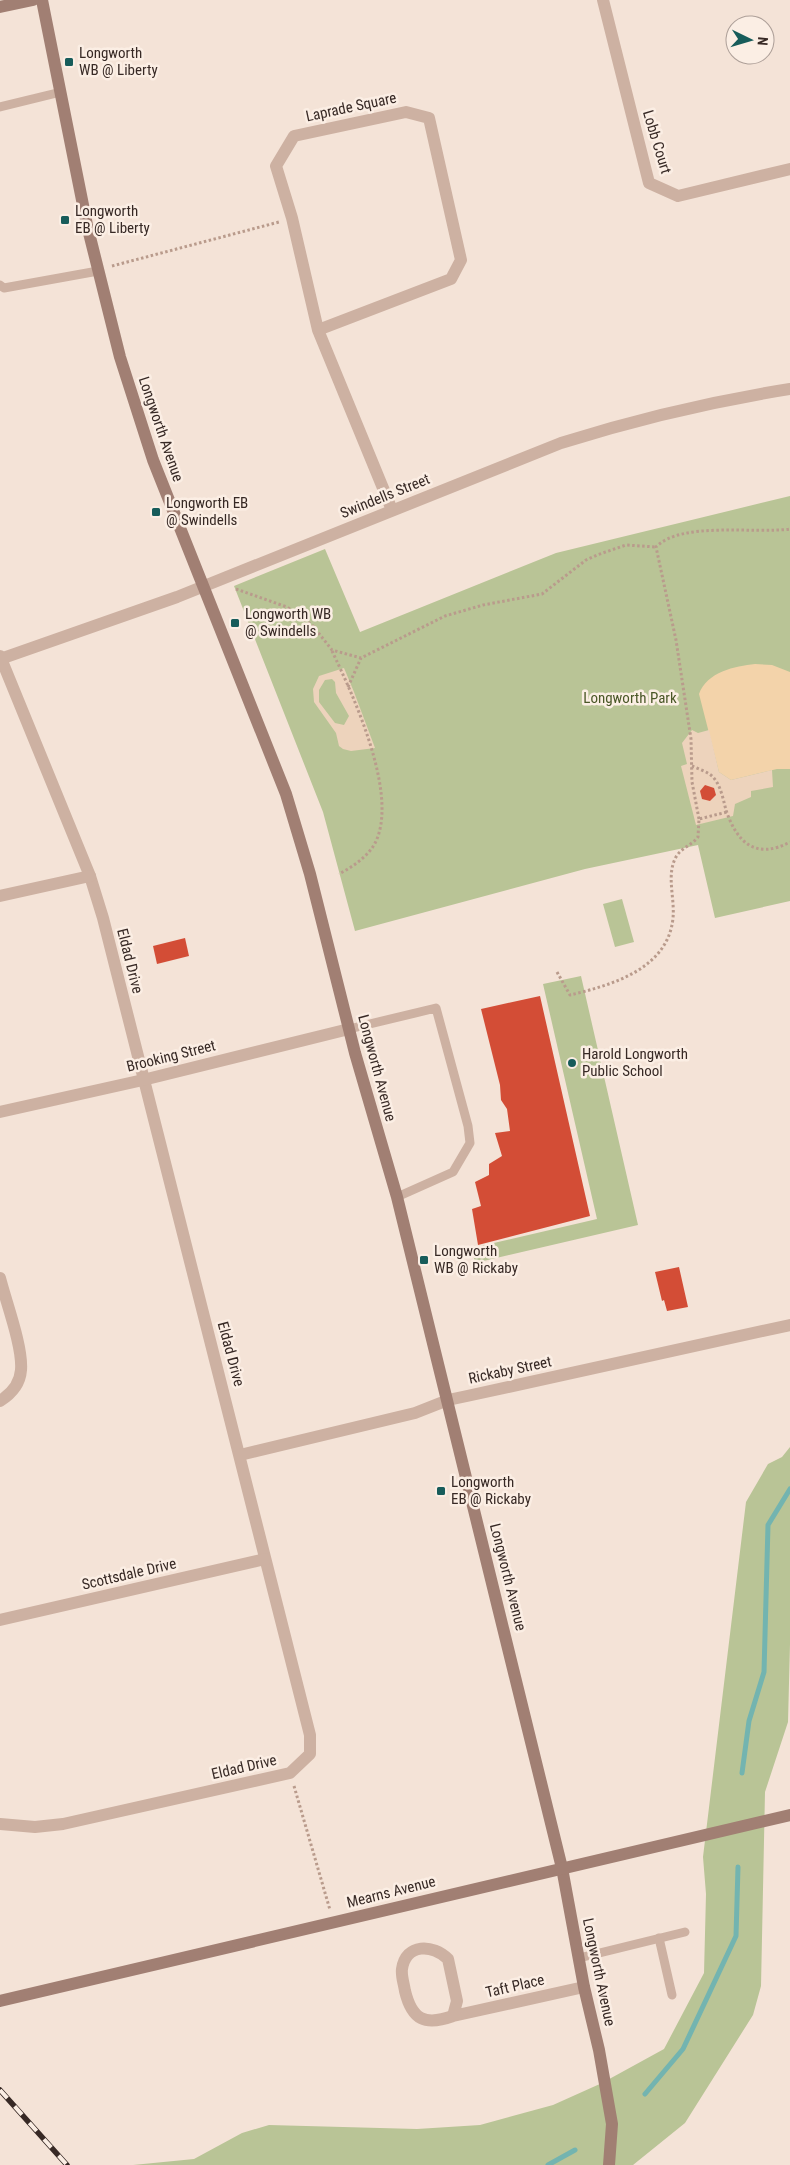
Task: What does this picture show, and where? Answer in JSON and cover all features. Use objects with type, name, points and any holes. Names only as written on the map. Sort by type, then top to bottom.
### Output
[{"type":"street","points":[[0,7],[33,0]]},
{"type":"street","name":"Longworth Avenue","points":[[42,0],[86,226],[120,357],[153,460],[286,794],[312,882],[349,1029],[397,1197],[562,1868],[612,2124],[609,2165]]},
{"type":"street","name":"Lobb Court","points":[[603,0],[649,183],[678,196],[790,169]]},
{"type":"street","name":"Laprade Square","points":[[318,330],[451,279],[461,260],[429,118],[406,112],[294,136],[276,166],[292,218],[318,330],[392,510]]},
{"type":"street","name":"Swindells Street","points":[[0,658],[203,586],[561,444],[591,434],[754,395],[790,389]]},
{"type":"street","name":"Eldad Drive","points":[[0,658],[90,876],[240,1455],[310,1735],[310,1754],[290,1773],[63,1824],[35,1827],[0,1824]]},
{"type":"street","points":[[0,896],[90,876]]},
{"type":"street","name":"Brooking Street","points":[[0,1112],[143,1080],[349,1029]]},
{"type":"street","points":[[0,1278],[21,1357],[21,1371],[17,1384],[0,1401]]},
{"type":"street","name":"Rickaby Street","points":[[240,1455],[414,1414],[448,1400],[790,1325]]},
{"type":"street","name":"Scottsdale Drive","points":[[0,1620],[265,1559]]},
{"type":"street","name":"Mearns Avenue","points":[[0,2001],[790,1815]]},
{"type":"street","name":"Taft Place","points":[[453,2016],[457,2001],[448,1959],[433,1948],[414,1950],[407,1956],[402,1975],[411,2009],[422,2019],[429,2021],[453,2016],[584,1987]]},
{"type":"lane","points":[[0,107],[61,92]]},
{"type":"lane","points":[[0,285],[4,288],[98,271]]},
{"type":"lane","points":[[349,1029],[436,1008],[468,1126],[470,1144],[452,1172],[397,1197]]},
{"type":"lane","points":[[579,1958],[685,1932]]},
{"type":"lane","points":[[659,1938],[672,1995]]},
{"type":"path","points":[[98,271],[292,218]]},
{"type":"path","points":[[348,688],[361,658],[445,616],[483,605],[542,594],[586,560],[597,555],[626,545],[656,547],[670,537],[709,530],[776,531],[790,529]]},
{"type":"path","points":[[556,972],[570,994],[607,985],[633,974],[647,964],[661,948],[669,933],[673,917],[672,865],[676,856],[698,837],[699,820],[692,782],[691,739],[676,640],[656,547]]},
{"type":"path","points":[[232,588],[264,597],[300,615],[313,626],[332,650],[372,748],[379,780],[381,816],[374,844],[357,863],[338,874]]},
{"type":"path","points":[[332,650],[361,658]]},
{"type":"path","points":[[692,766],[712,776],[719,785],[727,812],[745,842],[753,848],[771,850],[790,842]]},
{"type":"path","points":[[699,820],[727,812]]},
{"type":"path","points":[[290,1773],[333,1923]]},
{"type":"green space","name":"Longworth Park","points":[[790,496],[790,901],[715,918],[698,845],[585,869],[355,931],[323,812],[234,586],[325,549],[360,632],[556,553]]},
{"type":"green space","points":[[622,899],[634,942],[615,947],[603,904]]},
{"type":"green space","points":[[581,976],[638,1225],[475,1263],[472,1248],[597,1219],[543,984]]},
{"type":"green space","points":[[790,1447],[788,1722],[765,1792],[761,1986],[753,2015],[685,2123],[633,2165],[133,2165],[194,2159],[242,2133],[269,2125],[417,2129],[480,2125],[553,2105],[602,2083],[664,2049],[704,1973],[706,1894],[703,1857],[746,1502],[768,1464],[782,1457]]},
{"type":"sand","points":[[755,664],[772,665],[790,672],[790,769],[777,769],[731,780],[719,772],[699,694],[708,680],[722,671]]},
{"type":"shaded area","points":[[344,668],[375,748],[351,751],[339,746],[336,733],[314,702],[313,689],[319,676]],"holes":[[[332,679],[335,682],[336,693],[349,716],[344,725],[335,723],[319,702],[319,690],[325,680]]]},
{"type":"shaded area","points":[[692,730],[698,733],[709,730],[719,772],[731,780],[772,770],[773,787],[751,791],[751,797],[735,804],[733,816],[696,825],[681,766],[687,764],[682,743]]},
{"type":"building","points":[[705,785],[714,788],[716,795],[710,801],[702,799],[700,791]]},
{"type":"building","points":[[185,938],[189,956],[157,964],[153,946]]},
{"type":"building","points":[[540,996],[590,1216],[478,1245],[472,1209],[481,1206],[475,1182],[489,1175],[489,1164],[502,1156],[495,1133],[510,1131],[507,1109],[501,1100],[500,1085],[481,1009]]},
{"type":"building","points":[[679,1267],[688,1307],[667,1311],[664,1300],[662,1301],[655,1272]]},
{"type":"waterway","points":[[742,1773],[749,1721],[764,1672],[768,1525],[790,1489]]},
{"type":"waterway","points":[[645,2094],[683,2049],[736,1936],[738,1867]]},
{"type":"waterway","points":[[548,2165],[575,2150]]},
{"type":"railway","points":[[0,2090],[67,2165]]},
{"type":"place","name":"Longworth WB @ Liberty","points":[[69,62]]},
{"type":"place","name":"Longworth EB @ Liberty","points":[[65,220]]},
{"type":"place","name":"Longworth EB @ Swindells","points":[[156,512]]},
{"type":"place","name":"Longworth WB @ Swindells","points":[[235,623]]},
{"type":"place","name":"Harold Longworth Public School","points":[[572,1063]]},
{"type":"place","name":"Longworth WB @ Rickaby","points":[[424,1260]]},
{"type":"place","name":"Longworth EB @ Rickaby","points":[[441,1491]]}]
